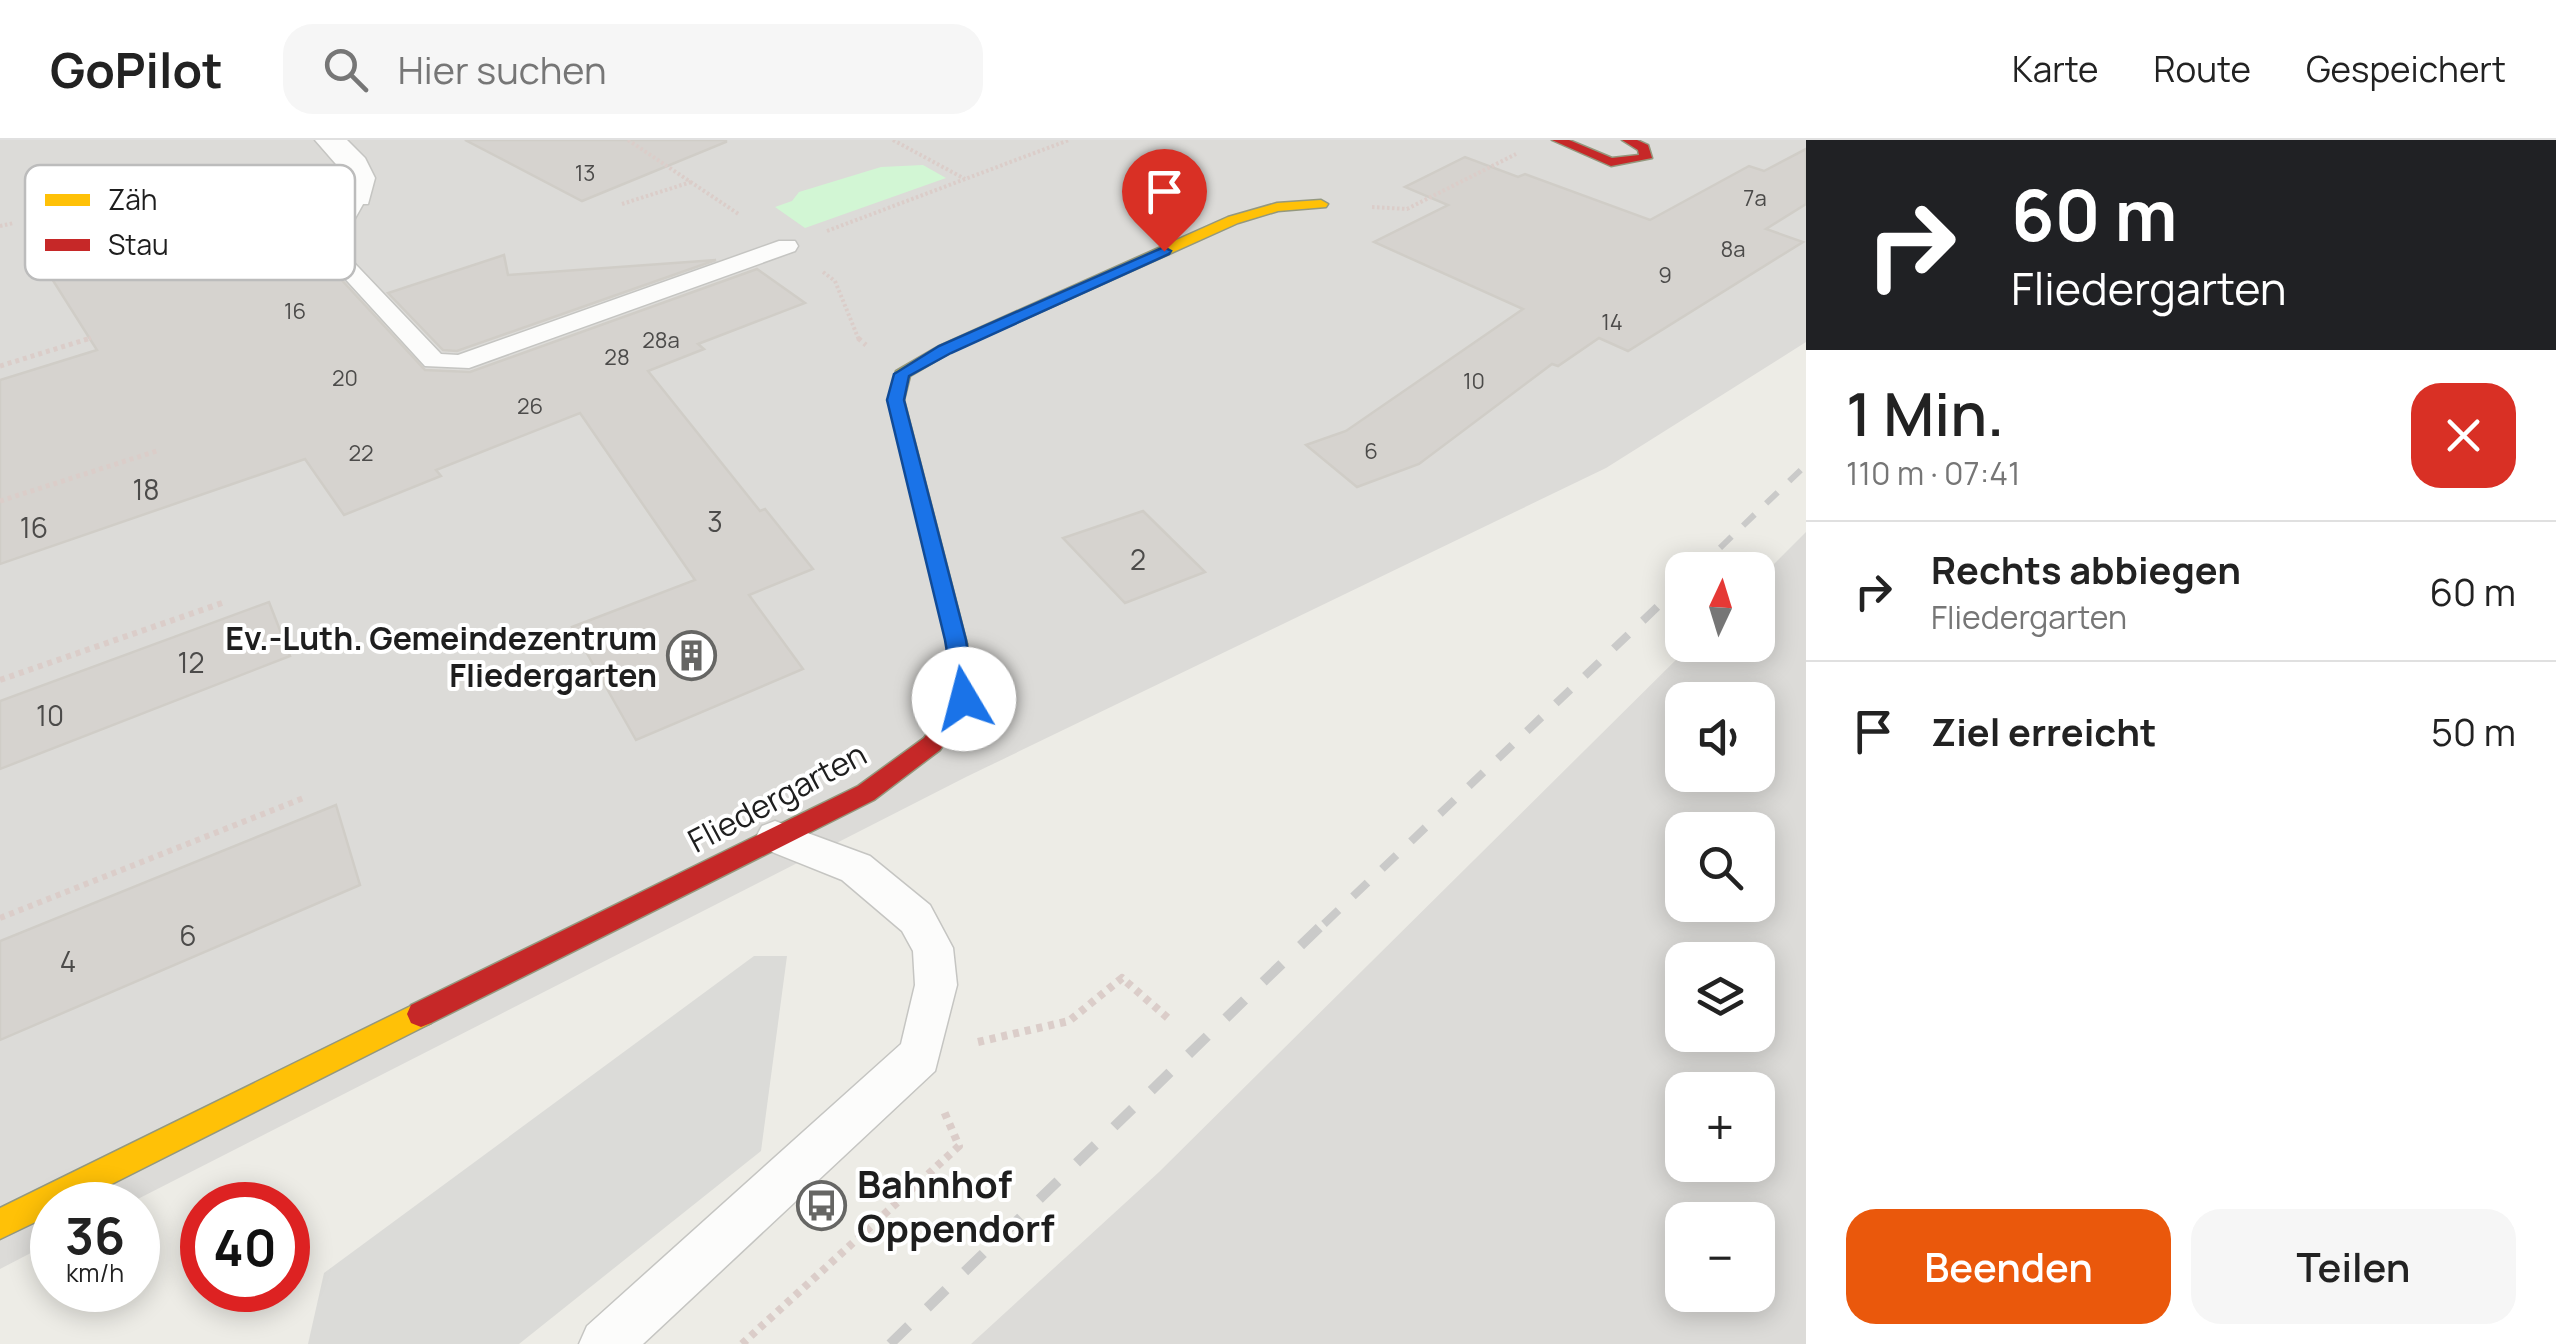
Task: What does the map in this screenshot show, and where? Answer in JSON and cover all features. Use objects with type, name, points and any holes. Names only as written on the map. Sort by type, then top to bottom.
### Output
[{"type":"street","points":[[330,140],[356,166],[362,180],[357,197]]},
{"type":"street","points":[[1558,140],[1588,158],[1612,164],[1646,158],[1644,148],[1628,140]]},
{"type":"street","points":[[902,374],[945,350],[1233,220],[1276,207],[1320,204]]},
{"type":"street","name":"Fliedergarten","points":[[0,1224],[866,793],[932,744],[964,699],[956,640],[896,400],[902,374]]},
{"type":"lane","points":[[355,201],[357,197]]},
{"type":"lane","points":[[355,277],[434,361],[460,363],[787,246]]},
{"type":"lane","points":[[605,1344],[920,1056],[936,985],[932,948],[916,918],[856,868],[775,838]]},
{"type":"path","points":[[628,140],[835,281],[859,340],[902,374]]},
{"type":"path","points":[[893,140],[965,179]]},
{"type":"path","points":[[787,246],[1070,140]]},
{"type":"path","points":[[1320,204],[1407,209],[1526,150]]},
{"type":"path","points":[[622,204],[691,182]]},
{"type":"path","points":[[0,226],[14,222]]},
{"type":"path","points":[[0,366],[91,338]]},
{"type":"path","points":[[0,501],[160,450]]},
{"type":"path","points":[[0,680],[225,602]]},
{"type":"path","points":[[0,918],[306,796]]},
{"type":"path","points":[[742,1344],[959,1146],[920,1056],[1069,1020],[1122,978],[1169,1020]]},
{"type":"shaded area","points":[[0,140],[1806,140],[1806,342],[1606,468],[966,777],[160,1188],[160,1182],[30,1182],[30,1253],[0,1269]]},
{"type":"shaded area","points":[[1806,532],[1806,1344],[971,1344],[1159,1172],[1674,662],[1775,662],[1775,563]]},
{"type":"shaded area","points":[[754,956],[787,956],[761,1151],[519,1344],[308,1344],[324,1273]]},
{"type":"green space","points":[[923,165],[946,178],[805,228],[775,207],[792,201],[799,192],[881,167]]},
{"type":"building","points":[[465,140],[726,140],[726,142],[582,201]]},
{"type":"building","points":[[1806,149],[1806,204],[1766,229],[1803,242],[1628,351],[1599,338],[1558,366],[1552,364],[1419,464],[1357,487],[1306,445],[1346,431],[1523,309],[1374,242],[1448,205],[1405,187],[1465,157],[1518,177],[1525,174],[1650,220],[1749,166],[1764,171]]},
{"type":"building","points":[[504,255],[508,275],[716,260],[457,351],[443,350],[388,293]]},
{"type":"building","points":[[757,269],[805,303],[698,344],[704,349],[648,371],[760,511],[765,509],[813,569],[749,595],[803,669],[636,740],[572,627],[695,580],[580,413],[436,470],[441,476],[344,515],[305,459],[0,564],[0,380],[97,350],[53,280],[342,280],[425,370],[470,372]]},
{"type":"building","points":[[1143,511],[1205,572],[1125,603],[1063,538]]},
{"type":"building","points":[[269,602],[290,656],[0,769],[0,701]]},
{"type":"building","points":[[336,805],[360,885],[0,1040],[0,941]]},
{"type":"railway","points":[[1716,552],[1806,465]]},
{"type":"railway","points":[[1324,924],[1665,600]]},
{"type":"railway","points":[[890,1344],[1326,921]]},
{"type":"traffic: slow","points":[[957,644],[896,400],[902,374],[945,349],[1233,220],[1277,207],[1321,204]]},
{"type":"traffic: slow","points":[[0,1224],[421,1014]]},
{"type":"traffic: jam","points":[[1558,140],[1611,162],[1646,158],[1644,148],[1628,140]]},
{"type":"traffic: jam","points":[[421,1014],[866,793],[932,744],[964,699],[957,644]]},
{"type":"place","name":"Ev.-Luth. Gemeindezentrum Fliedergarten","points":[[692,656]]},
{"type":"place","name":"Bahnhof Oppendorf","points":[[822,1205]]},
{"type":"route","points":[[964,699],[956,640],[896,400],[902,374],[945,350],[1164,251]]}]
